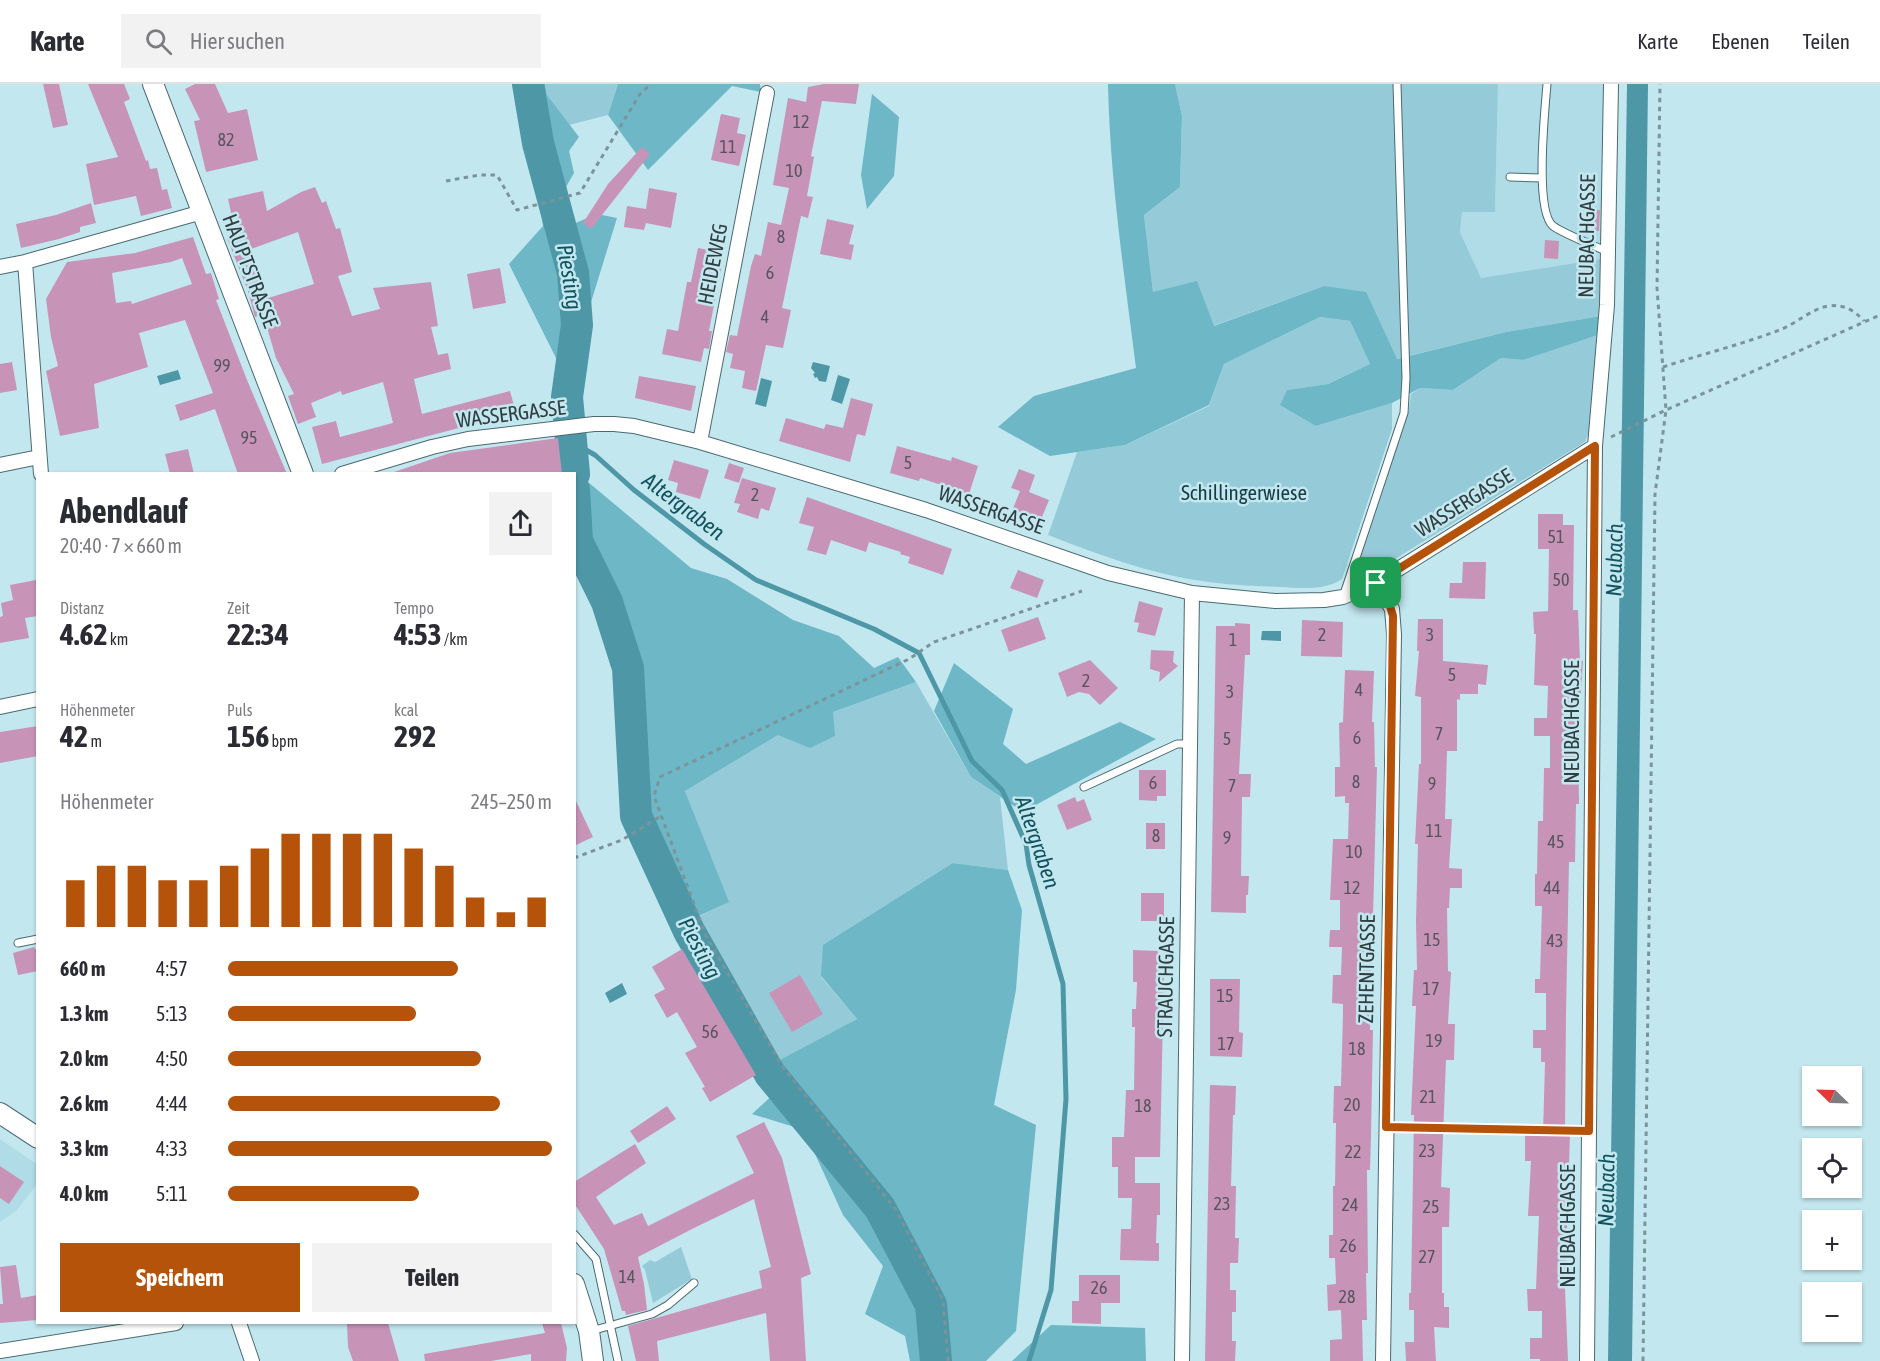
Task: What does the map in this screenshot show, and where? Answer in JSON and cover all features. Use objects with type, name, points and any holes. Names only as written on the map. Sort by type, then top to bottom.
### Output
[{"type":"main road","name":"HAUPTSTRASSE","points":[[153,84],[302,472]]},
{"type":"main road","points":[[0,1113],[36,1137]]},
{"type":"main road","points":[[576,1290],[589,1331],[593,1361]]},
{"type":"street","name":"NEUBACHGASSE","points":[[1587,1361],[1595,446],[1607,305],[1611,84]]},
{"type":"street","name":"HEIDEWEG","points":[[700,442],[766,93]]},
{"type":"street","points":[[0,267],[202,212]]},
{"type":"street","points":[[25,262],[41,472]]},
{"type":"street","name":"WASSERGASSE","points":[[349,472],[432,447],[468,439],[594,424],[634,426],[700,442],[926,510],[1108,573],[1192,593],[1275,601],[1324,600],[1343,597],[1376,583],[1595,446]]},
{"type":"street","points":[[0,465],[39,457]]},
{"type":"street","name":"ZEHENTGASSE","points":[[1376,583],[1389,603],[1393,616],[1383,1361]]},
{"type":"street","name":"STRAUCHGASSE","points":[[1182,1361],[1192,593]]},
{"type":"street","points":[[0,707],[36,699]]},
{"type":"street","points":[[0,1351],[170,1324]]},
{"type":"street","points":[[239,1324],[252,1361]]},
{"type":"lane","points":[[1343,597],[1404,413],[1406,378],[1397,84]]},
{"type":"lane","points":[[1546,84],[1542,178],[1545,210],[1552,225],[1608,252]]},
{"type":"lane","points":[[1510,177],[1542,178]]},
{"type":"lane","points":[[1084,788],[1177,744],[1190,744]]},
{"type":"lane","points":[[18,943],[36,939]]},
{"type":"lane","points":[[576,1236],[596,1259],[618,1361]]},
{"type":"lane","points":[[589,1331],[652,1314],[668,1305],[694,1283]]},
{"type":"path","points":[[447,182],[479,175],[497,175],[517,210],[580,193],[640,94],[651,84]]},
{"type":"path","points":[[1643,1361],[1655,494],[1666,410],[1657,288],[1660,84]]},
{"type":"path","points":[[1663,367],[1782,329],[1816,309],[1829,306],[1843,306],[1855,311],[1864,321]]},
{"type":"path","points":[[1617,434],[1880,315]]},
{"type":"path","points":[[948,1361],[943,1300],[896,1210],[782,1066],[705,934],[654,796],[660,777],[909,659],[934,642],[1082,591]]},
{"type":"path","points":[[576,857],[622,840],[661,816]]},
{"type":"path","points":[[1386,1127],[1589,1131]]},
{"type":"shaded area","points":[[520,84],[545,84],[547,95],[579,137],[569,151],[574,173],[562,194],[573,224],[597,214],[617,218],[567,380],[509,264],[543,226]]},
{"type":"shaded area","points":[[618,84],[760,84],[761,92],[732,86],[648,170],[608,115]]},
{"type":"shaded area","points":[[1108,84],[1175,84],[1182,116],[1180,187],[1144,215],[1153,292],[1197,281],[1214,326],[1324,286],[1366,292],[1397,359],[1506,332],[1601,316],[1598,335],[1523,360],[1501,358],[1453,390],[1420,388],[1392,403],[1316,426],[1280,405],[1287,390],[1328,384],[1370,364],[1350,321],[1320,317],[1224,364],[1209,405],[1125,445],[1050,456],[998,427],[1034,396],[1136,368],[1115,191]]},
{"type":"shaded area","points":[[1498,84],[1605,84],[1604,239],[1600,259],[1481,278],[1460,232],[1462,212],[1495,211]]},
{"type":"shaded area","points":[[1627,84],[1648,84],[1632,1361],[1608,1361]]},
{"type":"shaded area","points":[[872,94],[899,117],[894,176],[867,209],[861,175]]},
{"type":"shaded area","points":[[813,362],[830,366],[826,382],[815,378],[813,374],[815,373],[811,368]]},
{"type":"shaded area","points":[[178,370],[181,379],[160,385],[157,376]]},
{"type":"shaded area","points":[[838,375],[850,379],[842,404],[831,400]]},
{"type":"shaded area","points":[[761,378],[772,381],[766,407],[755,404]]},
{"type":"shaded area","points":[[582,477],[691,568],[727,579],[793,620],[839,636],[874,668],[898,657],[916,682],[833,712],[835,736],[810,748],[778,735],[685,791],[729,902],[688,921],[645,815],[636,658],[586,534]]},
{"type":"shaded area","points":[[1262,631],[1281,631],[1281,641],[1261,640]]},
{"type":"shaded area","points":[[954,663],[1013,709],[1003,744],[1026,764],[1120,722],[1156,739],[1023,812],[971,777],[934,711]]},
{"type":"shaded area","points":[[953,863],[1008,870],[1022,910],[1016,990],[994,1105],[1036,1125],[1016,1331],[986,1361],[910,1361],[905,1336],[865,1314],[883,1266],[843,1215],[804,1130],[752,1114],[776,1092],[763,1069],[857,1019],[821,976],[823,945]]},
{"type":"shaded area","points":[[622,983],[627,994],[610,1003],[605,993]]},
{"type":"shaded area","points":[[0,1139],[36,1164],[36,1185],[17,1210],[0,1222]]},
{"type":"shaded area","points":[[1051,1325],[1145,1328],[1146,1361],[1012,1361]]},
{"type":"green space","points":[[545,84],[618,84],[608,115],[569,125],[547,95]]},
{"type":"green space","points":[[1175,84],[1498,84],[1495,212],[1462,212],[1460,232],[1481,278],[1600,259],[1601,316],[1506,332],[1396,359],[1324,286],[1213,326],[1153,292],[1144,215],[1180,187],[1182,116]]},
{"type":"green space","name":"Schillingerwiese","points":[[1320,317],[1350,321],[1370,364],[1328,384],[1287,390],[1316,426],[1392,403],[1392,429],[1342,579],[1320,587],[1304,588],[1202,581],[1143,568],[1048,535],[1077,452],[1125,445],[1209,406],[1224,364]]},
{"type":"green space","points":[[1598,335],[1590,429],[1585,442],[1377,570],[1369,571],[1360,565],[1361,555],[1409,409],[1411,394],[1420,388],[1453,390],[1501,358],[1523,360]]},
{"type":"green space","points":[[916,682],[971,777],[1000,797],[1008,870],[953,863],[821,977],[857,1019],[775,1064],[705,944],[694,919],[728,902],[685,791],[778,735]]},
{"type":"green space","points":[[681,1247],[692,1279],[653,1303],[642,1266],[650,1260],[655,1262]]},
{"type":"building","points":[[43,84],[59,84],[68,125],[53,128]]},
{"type":"building","points":[[88,84],[124,84],[130,99],[124,102],[146,161],[148,160],[150,169],[157,168],[162,190],[167,189],[172,208],[141,216],[136,196],[94,205],[86,164],[118,157]]},
{"type":"building","points":[[195,84],[215,84],[228,113],[247,109],[258,160],[206,172],[194,121],[200,120],[185,89]]},
{"type":"building","points":[[824,84],[859,84],[856,104],[822,101],[811,156],[814,157],[807,196],[813,197],[808,218],[801,216],[782,308],[791,310],[783,348],[766,345],[756,391],[742,388],[745,371],[730,368],[733,354],[726,352],[730,335],[737,336],[751,266],[755,254],[761,256],[768,222],[781,225],[789,188],[773,185],[788,98],[806,102],[808,87]]},
{"type":"building","points":[[721,114],[740,118],[737,133],[746,135],[739,166],[711,160]]},
{"type":"building","points":[[642,147],[650,154],[591,229],[583,223],[608,184]]},
{"type":"building","points":[[315,187],[322,203],[326,201],[336,229],[340,228],[352,272],[338,276],[352,316],[380,309],[373,288],[431,282],[438,326],[431,327],[438,355],[448,353],[451,369],[414,379],[422,414],[510,391],[516,413],[322,464],[312,427],[336,421],[340,437],[393,423],[383,382],[342,395],[341,391],[311,403],[316,417],[298,424],[288,396],[294,394],[276,358],[263,314],[255,317],[248,291],[227,238],[236,235],[228,199],[263,191],[267,211]],"holes":[[[298,232],[314,284],[268,298],[251,249]]]},
{"type":"building","points":[[649,188],[677,193],[671,228],[646,223],[644,230],[624,227],[627,206],[646,209]]},
{"type":"building","points":[[91,203],[96,223],[80,227],[80,232],[59,239],[21,248],[16,224],[56,215]]},
{"type":"building","points":[[1584,209],[1600,210],[1599,231],[1584,231]]},
{"type":"building","points":[[827,219],[854,225],[849,244],[854,245],[851,260],[820,254]]},
{"type":"building","points":[[193,237],[206,274],[211,273],[219,299],[216,300],[286,472],[237,472],[215,409],[180,421],[175,405],[213,393],[185,320],[139,333],[148,367],[94,384],[99,428],[60,436],[46,371],[58,366],[46,299],[67,262],[135,253]],"holes":[[[182,258],[192,284],[132,304],[131,301],[116,303],[112,273]]]},
{"type":"building","points":[[1545,240],[1559,241],[1558,259],[1544,258]]},
{"type":"building","points":[[698,248],[724,253],[709,331],[712,331],[709,349],[704,348],[701,362],[662,354],[667,329],[678,331],[687,282],[691,282]]},
{"type":"building","points":[[500,268],[506,303],[473,309],[467,274]]},
{"type":"building","points":[[12,362],[17,390],[0,393],[0,364]]},
{"type":"building","points":[[639,376],[696,386],[691,411],[635,398]]},
{"type":"building","points":[[851,398],[873,404],[865,436],[857,434],[850,462],[779,441],[786,418],[824,429],[826,424],[843,428]]},
{"type":"building","points":[[558,438],[562,472],[394,472],[450,453]]},
{"type":"building","points":[[897,446],[951,461],[952,457],[978,466],[969,494],[920,478],[919,481],[890,473]]},
{"type":"building","points":[[188,449],[194,472],[170,472],[165,454]]},
{"type":"building","points":[[674,460],[709,470],[700,499],[676,492],[678,483],[668,480]]},
{"type":"building","points":[[729,463],[744,468],[739,483],[724,478]]},
{"type":"building","points":[[1019,469],[1035,475],[1029,492],[1049,500],[1040,522],[1012,511],[1020,491],[1011,488]]},
{"type":"building","points":[[742,478],[776,488],[769,511],[761,508],[758,519],[737,512],[740,504],[734,503]]},
{"type":"building","points":[[807,497],[952,549],[943,575],[908,563],[910,557],[900,554],[901,552],[869,542],[866,552],[831,540],[826,555],[807,550],[814,527],[799,523]]},
{"type":"building","points":[[1538,514],[1563,514],[1563,525],[1574,525],[1573,610],[1578,610],[1580,661],[1583,661],[1580,706],[1578,706],[1579,804],[1576,804],[1575,862],[1569,862],[1565,1134],[1570,1134],[1565,1289],[1568,1361],[1530,1359],[1530,1338],[1542,1338],[1542,1311],[1528,1311],[1527,1289],[1536,1289],[1539,1216],[1528,1216],[1531,1161],[1525,1161],[1525,1135],[1543,1135],[1545,1062],[1541,1062],[1541,1048],[1533,1048],[1533,1030],[1546,1030],[1546,993],[1535,993],[1535,979],[1540,979],[1542,906],[1535,906],[1535,874],[1537,874],[1538,821],[1543,821],[1544,768],[1550,768],[1550,736],[1534,736],[1534,718],[1547,718],[1548,686],[1534,685],[1536,634],[1534,634],[1533,612],[1548,611],[1549,549],[1538,549]]},
{"type":"building","points":[[1463,562],[1486,562],[1485,599],[1449,598],[1450,583],[1462,583]]},
{"type":"building","points":[[1018,570],[1044,580],[1037,598],[1010,588]]},
{"type":"building","points":[[36,580],[36,616],[25,618],[29,638],[0,643],[0,617],[3,616],[1,603],[13,600],[10,585]]},
{"type":"building","points":[[1139,601],[1163,608],[1155,636],[1137,632],[1139,623],[1134,622]]},
{"type":"building","points":[[1038,617],[1046,639],[1009,652],[1001,630]]},
{"type":"building","points":[[1418,619],[1443,619],[1443,661],[1488,665],[1486,685],[1478,684],[1478,694],[1460,694],[1460,700],[1457,699],[1457,751],[1447,751],[1445,819],[1452,819],[1449,868],[1462,869],[1462,888],[1450,888],[1449,908],[1447,908],[1448,971],[1451,972],[1448,1024],[1455,1024],[1454,1060],[1446,1060],[1441,1187],[1450,1188],[1449,1227],[1442,1227],[1442,1293],[1444,1293],[1444,1307],[1449,1307],[1449,1328],[1434,1327],[1436,1361],[1406,1361],[1405,1342],[1414,1342],[1414,1310],[1409,1310],[1409,1293],[1411,1293],[1414,1115],[1411,1115],[1416,1006],[1412,1006],[1414,970],[1417,970],[1418,844],[1415,844],[1419,764],[1421,764],[1421,697],[1415,696],[1419,651],[1417,651]]},
{"type":"building","points":[[1302,620],[1343,622],[1342,657],[1301,656]]},
{"type":"building","points":[[1235,623],[1250,624],[1250,655],[1245,655],[1239,774],[1251,774],[1250,797],[1242,797],[1241,876],[1249,876],[1246,913],[1211,912],[1216,626],[1235,626]]},
{"type":"building","points":[[1151,650],[1174,651],[1173,662],[1178,666],[1159,682],[1160,672],[1150,669]]},
{"type":"building","points":[[1090,660],[1118,688],[1100,705],[1089,694],[1079,692],[1067,697],[1058,673]]},
{"type":"building","points":[[1345,670],[1374,671],[1372,722],[1374,722],[1375,767],[1377,767],[1370,1030],[1373,1030],[1371,1135],[1370,1170],[1367,1170],[1367,1320],[1362,1320],[1363,1361],[1330,1361],[1330,1340],[1342,1339],[1341,1310],[1328,1311],[1327,1285],[1336,1284],[1335,1258],[1329,1258],[1329,1235],[1333,1235],[1333,1186],[1335,1186],[1334,1086],[1341,1086],[1343,1004],[1332,1003],[1333,975],[1341,975],[1342,947],[1329,947],[1330,930],[1340,930],[1340,900],[1330,900],[1333,839],[1348,839],[1349,803],[1345,803],[1345,796],[1335,797],[1335,767],[1340,767],[1339,723],[1343,722]]},
{"type":"building","points":[[36,726],[36,756],[0,763],[0,732]]},
{"type":"building","points":[[1139,770],[1166,770],[1166,796],[1157,796],[1157,801],[1139,800]]},
{"type":"building","points":[[1075,797],[1077,802],[1084,799],[1092,820],[1067,830],[1057,805]]},
{"type":"building","points":[[576,801],[593,837],[576,845]]},
{"type":"building","points":[[1146,823],[1165,823],[1165,849],[1146,849]]},
{"type":"building","points":[[1141,893],[1164,893],[1164,921],[1141,921]]},
{"type":"building","points":[[34,947],[36,949],[36,971],[18,975],[13,953]]},
{"type":"building","points":[[682,949],[756,1075],[710,1102],[702,1088],[705,1087],[685,1053],[697,1047],[677,1012],[667,1018],[654,995],[665,989],[652,967]]},
{"type":"building","points":[[1133,950],[1158,951],[1158,967],[1164,967],[1160,1157],[1135,1157],[1135,1183],[1160,1183],[1160,1215],[1157,1215],[1156,1243],[1159,1243],[1159,1261],[1120,1260],[1121,1229],[1131,1229],[1132,1198],[1118,1198],[1118,1167],[1112,1167],[1112,1137],[1124,1137],[1126,1090],[1134,1090],[1135,1027],[1132,1027],[1132,1009],[1136,1009],[1137,982],[1133,982]]},
{"type":"building","points":[[800,975],[823,1014],[792,1032],[769,993]]},
{"type":"building","points":[[1210,979],[1240,979],[1239,1032],[1243,1033],[1242,1057],[1210,1056]]},
{"type":"building","points":[[1210,1085],[1236,1086],[1231,1186],[1236,1186],[1235,1238],[1239,1238],[1238,1263],[1230,1263],[1230,1290],[1236,1290],[1236,1312],[1232,1312],[1232,1341],[1236,1341],[1235,1361],[1205,1361]]},
{"type":"building","points":[[667,1106],[676,1119],[638,1143],[630,1131]]},
{"type":"building","points":[[764,1122],[782,1158],[811,1274],[801,1278],[806,1361],[770,1361],[766,1313],[657,1341],[659,1361],[636,1361],[628,1326],[762,1288],[759,1271],[771,1267],[754,1199],[638,1257],[647,1310],[626,1315],[625,1311],[622,1311],[604,1249],[576,1206],[576,1181],[635,1144],[646,1163],[596,1197],[614,1225],[642,1213],[648,1226],[754,1173],[736,1136]]},
{"type":"building","points":[[0,1166],[24,1182],[9,1204],[0,1198]]},
{"type":"building","points":[[16,1265],[21,1298],[36,1295],[36,1320],[0,1323],[0,1304],[3,1304],[0,1267]]},
{"type":"building","points":[[1079,1275],[1120,1275],[1120,1303],[1101,1303],[1101,1324],[1072,1323],[1072,1301],[1079,1301]]},
{"type":"building","points":[[347,1324],[388,1324],[399,1361],[353,1361],[348,1347]]},
{"type":"building","points":[[542,1324],[561,1324],[567,1348],[566,1361],[531,1361],[531,1354],[491,1361],[425,1361],[424,1354],[545,1333]]},
{"type":"waterway","name":"Piesting","points":[[528,84],[538,143],[573,273],[577,325],[567,397],[574,472]]},
{"type":"waterway","name":"Altergraben","points":[[572,442],[595,455],[634,490],[704,544],[756,580],[874,629],[919,653],[972,761],[1002,790],[1026,844],[1029,865],[1063,984],[1066,1099],[1051,1290],[1029,1361]]},
{"type":"waterway","name":"Piesting","points":[[576,524],[577,541],[607,602],[628,668],[636,816],[689,931],[770,1074],[880,1208],[931,1305],[936,1361]]},
{"type":"route","points":[[1595,446],[1589,1131],[1386,1127],[1394,634],[1392,609],[1376,583],[1595,446]]},
{"type":"water label","name":"Neubach","points":[[1614,560]]},
{"type":"water label","name":"Neubach","points":[[1606,1190]]}]
